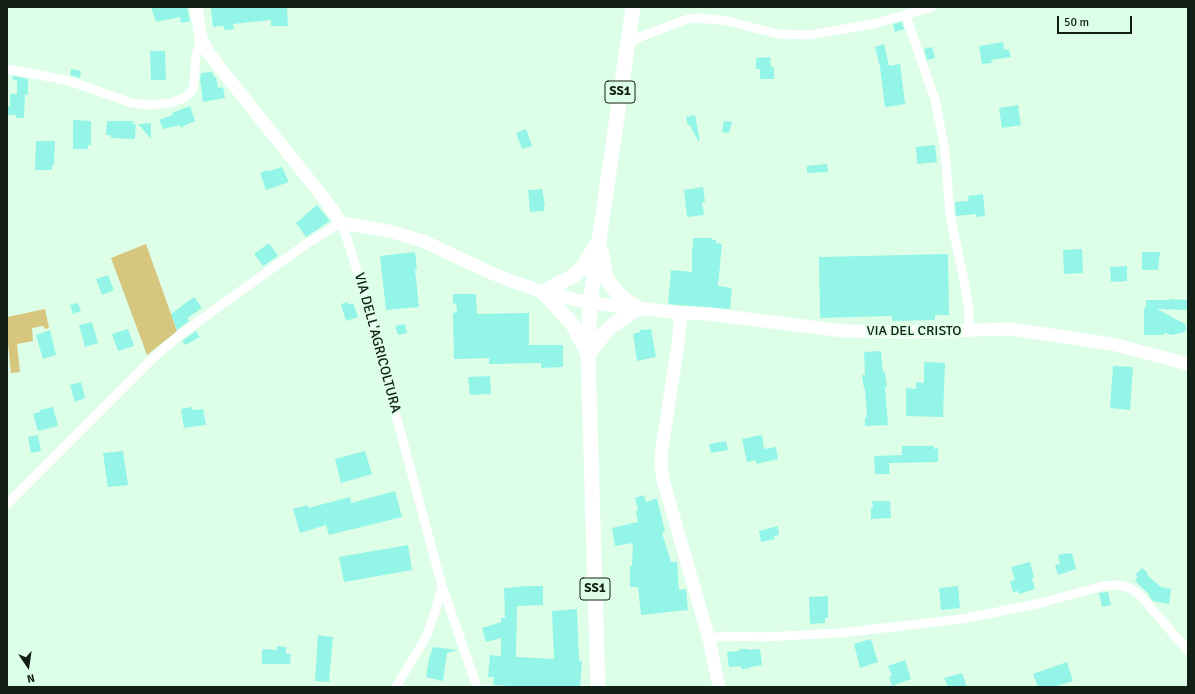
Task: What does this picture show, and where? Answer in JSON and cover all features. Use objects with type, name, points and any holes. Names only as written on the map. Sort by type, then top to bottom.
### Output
[{"type":"main road","name":"SS1","points":[[598,687],[588,355],[590,303],[633,7]]},
{"type":"main road","points":[[599,238],[606,277],[622,298],[638,308],[612,326],[588,355],[573,325],[543,292],[573,276],[583,267],[599,238]]},
{"type":"street","name":"VIA DELL'AGRICOLTURA","points":[[196,7],[201,38],[209,54],[326,201],[341,223],[358,274],[442,586],[477,687]]},
{"type":"street","points":[[627,44],[642,36],[688,19],[698,18],[728,20],[778,34],[810,35],[853,28],[906,16],[932,7]]},
{"type":"street","points":[[906,16],[936,104],[944,151],[950,215],[969,310],[969,331]]},
{"type":"street","points":[[7,69],[66,80],[132,103],[148,105],[171,103],[184,98],[193,88],[196,55],[201,38]]},
{"type":"street","points":[[7,504],[158,353],[181,334],[306,244],[341,223]]},
{"type":"street","name":"VIA DEL CRISTO","points":[[341,223],[393,232],[425,242],[489,272],[543,292],[590,303],[681,313],[708,314],[844,331],[969,331],[1011,329],[1112,344],[1188,364]]},
{"type":"street","points":[[681,313],[678,345],[662,447],[663,480],[709,638],[719,687]]},
{"type":"street","points":[[709,638],[723,636],[764,637],[840,634],[963,619],[1041,604],[1103,586],[1117,585],[1130,588],[1140,594],[1188,651]]},
{"type":"street","points":[[396,687],[426,637],[442,586]]},
{"type":"shaded area","points":[[146,244],[177,331],[147,355],[111,258]]},
{"type":"shaded area","points":[[45,309],[49,328],[45,329],[43,326],[32,328],[33,341],[17,344],[20,372],[11,373],[7,317]]},
{"type":"building","points":[[151,7],[187,7],[190,21],[181,23],[180,17],[156,22]]},
{"type":"building","points":[[287,7],[288,26],[271,26],[271,20],[233,24],[234,29],[224,30],[224,26],[213,27],[211,8]]},
{"type":"building","points":[[902,22],[904,29],[895,32],[893,24]]},
{"type":"building","points":[[1003,42],[1004,50],[1009,49],[1011,57],[991,60],[992,63],[982,64],[979,46]]},
{"type":"building","points":[[884,44],[889,66],[900,64],[905,104],[885,107],[880,67],[875,47]]},
{"type":"building","points":[[932,47],[935,58],[927,60],[924,49]]},
{"type":"building","points":[[150,51],[165,51],[166,80],[151,80]]},
{"type":"building","points":[[770,57],[771,67],[774,67],[774,79],[760,79],[760,69],[756,69],[756,58]]},
{"type":"building","points":[[71,69],[81,71],[80,78],[70,75]]},
{"type":"building","points":[[212,72],[214,77],[216,77],[218,88],[223,87],[225,98],[203,102],[200,80],[201,73]]},
{"type":"building","points":[[13,76],[28,79],[28,95],[25,95],[24,118],[16,118],[16,115],[8,115],[10,94],[17,94],[17,81],[12,79]]},
{"type":"building","points":[[1018,105],[1021,125],[1002,128],[999,108]]},
{"type":"building","points":[[190,106],[195,121],[180,128],[180,125],[163,129],[159,120],[173,115],[172,113]]},
{"type":"building","points":[[695,115],[700,141],[698,141],[690,125],[688,126],[686,117]]},
{"type":"building","points":[[73,120],[91,121],[91,145],[88,145],[88,149],[73,149]]},
{"type":"building","points":[[107,121],[133,121],[133,125],[136,124],[135,139],[111,138],[111,135],[106,135]]},
{"type":"building","points":[[724,121],[732,122],[729,133],[722,132]]},
{"type":"building","points":[[151,123],[151,139],[138,124]]},
{"type":"building","points":[[526,129],[532,146],[522,149],[516,133]]},
{"type":"building","points":[[36,141],[55,141],[54,165],[52,165],[52,170],[35,170]]},
{"type":"building","points":[[935,145],[937,162],[917,164],[916,147]]},
{"type":"building","points":[[827,164],[828,172],[807,173],[807,166]]},
{"type":"building","points":[[282,167],[289,182],[266,190],[260,173]]},
{"type":"building","points":[[703,187],[705,202],[702,202],[704,215],[687,217],[684,190]]},
{"type":"building","points":[[542,189],[545,205],[544,211],[530,212],[528,190]]},
{"type":"building","points":[[983,194],[985,216],[976,217],[976,214],[956,216],[955,202],[969,201],[968,196]]},
{"type":"building","points":[[317,205],[330,221],[306,237],[296,223]]},
{"type":"building","points":[[693,238],[712,238],[712,240],[716,240],[716,243],[722,244],[718,286],[732,288],[730,309],[668,304],[671,270],[692,272]]},
{"type":"building","points":[[269,243],[278,256],[263,266],[254,254]]},
{"type":"building","points":[[1082,249],[1083,273],[1064,274],[1063,250]]},
{"type":"building","points":[[415,252],[417,269],[415,270],[419,307],[386,310],[380,256]]},
{"type":"building","points":[[1142,252],[1160,252],[1158,270],[1142,270]]},
{"type":"building","points":[[948,254],[949,315],[935,315],[935,320],[892,321],[892,316],[820,318],[819,257]]},
{"type":"building","points":[[1127,266],[1127,281],[1111,282],[1110,267]]},
{"type":"building","points":[[108,275],[114,290],[102,295],[96,279]]},
{"type":"building","points":[[453,294],[476,294],[477,314],[529,313],[529,345],[563,345],[563,367],[541,368],[541,363],[489,364],[489,358],[454,359],[453,313],[457,312],[456,303],[453,304]]},
{"type":"building","points":[[194,297],[202,308],[187,318],[189,321],[177,330],[171,314]]},
{"type":"building","points":[[1146,300],[1188,300],[1188,310],[1157,309],[1185,324],[1186,330],[1173,335],[1164,333],[1164,335],[1144,335],[1144,308],[1146,307]]},
{"type":"building","points":[[348,302],[349,305],[353,303],[358,317],[346,321],[341,304]]},
{"type":"building","points":[[78,303],[81,311],[73,314],[70,305]]},
{"type":"building","points":[[92,322],[98,343],[85,347],[79,325]]},
{"type":"building","points":[[405,324],[407,333],[398,335],[395,326]]},
{"type":"building","points":[[128,329],[134,346],[118,351],[112,334]]},
{"type":"building","points":[[651,329],[656,357],[637,361],[633,334],[640,332],[640,330]]},
{"type":"building","points":[[50,330],[56,355],[43,359],[36,335]]},
{"type":"building","points":[[196,331],[200,337],[185,345],[182,341]]},
{"type":"building","points":[[881,351],[883,373],[885,372],[887,387],[885,387],[888,425],[865,426],[865,417],[867,417],[865,389],[862,375],[865,375],[864,352]]},
{"type":"building","points":[[924,362],[945,363],[943,417],[906,416],[906,388],[916,389],[916,382],[924,383]]},
{"type":"building","points":[[1113,366],[1133,367],[1130,410],[1110,408]]},
{"type":"building","points":[[490,376],[491,394],[470,395],[468,377]]},
{"type":"building","points":[[81,382],[85,398],[75,402],[70,385]]},
{"type":"building","points":[[53,407],[58,426],[38,431],[33,414],[40,412],[40,410]]},
{"type":"building","points":[[192,407],[192,410],[203,409],[206,425],[184,428],[181,409]]},
{"type":"building","points":[[38,435],[41,451],[31,453],[28,437]]},
{"type":"building","points":[[762,435],[764,449],[776,447],[778,459],[756,464],[756,460],[747,462],[742,439]]},
{"type":"building","points":[[726,441],[728,450],[711,453],[709,444]]},
{"type":"building","points":[[902,446],[934,446],[934,449],[938,448],[938,462],[889,463],[890,474],[875,474],[874,456],[902,455]]},
{"type":"building","points":[[123,451],[128,485],[108,487],[103,453]]},
{"type":"building","points":[[365,451],[372,474],[341,483],[335,459]]},
{"type":"building","points":[[395,491],[402,517],[329,535],[326,525],[300,533],[293,509],[308,505],[308,508],[350,497],[351,503]]},
{"type":"building","points":[[644,495],[646,502],[657,498],[665,532],[662,533],[671,562],[677,562],[679,590],[686,589],[688,610],[641,615],[638,587],[630,587],[630,566],[632,566],[633,543],[615,546],[612,528],[638,522],[636,511],[638,510],[635,498]]},
{"type":"building","points":[[872,501],[890,501],[891,518],[871,519],[871,508],[873,508]]},
{"type":"building","points":[[778,526],[779,535],[774,536],[775,539],[761,542],[759,531]]},
{"type":"building","points":[[408,545],[412,570],[344,582],[339,557]]},
{"type":"building","points":[[1072,553],[1076,569],[1058,575],[1055,565],[1060,564],[1058,555]]},
{"type":"building","points":[[1030,562],[1035,589],[1019,594],[1018,591],[1013,592],[1010,581],[1015,580],[1011,567]]},
{"type":"building","points":[[1142,568],[1148,573],[1147,575],[1161,587],[1171,589],[1169,604],[1153,601],[1149,594],[1135,581],[1138,577],[1135,575]]},
{"type":"building","points":[[543,586],[543,605],[517,606],[516,657],[554,659],[552,611],[577,609],[579,661],[582,661],[580,687],[526,687],[493,685],[494,677],[488,677],[490,655],[501,656],[501,638],[486,642],[482,628],[501,622],[501,618],[505,618],[504,588]]},
{"type":"building","points":[[958,586],[960,608],[941,610],[939,588]]},
{"type":"building","points":[[1108,592],[1111,605],[1102,607],[1099,593]]},
{"type":"building","points":[[828,596],[828,618],[825,618],[825,623],[810,624],[809,597]]},
{"type":"building","points":[[318,635],[333,637],[329,682],[315,681]]},
{"type":"building","points":[[871,639],[878,662],[860,668],[854,644]]},
{"type":"building","points":[[277,646],[286,647],[286,654],[291,654],[290,664],[262,664],[262,649],[277,650]]},
{"type":"building","points":[[433,647],[458,650],[447,653],[443,681],[426,677]]},
{"type":"building","points":[[739,649],[760,649],[762,665],[741,669],[741,666],[729,667],[727,652],[739,651]]},
{"type":"building","points":[[905,660],[911,679],[892,686],[889,677],[892,676],[888,666]]},
{"type":"building","points":[[1067,662],[1073,681],[1054,687],[1038,687],[1033,674]]},
{"type":"building","points":[[962,673],[967,687],[948,687],[944,678]]}]
